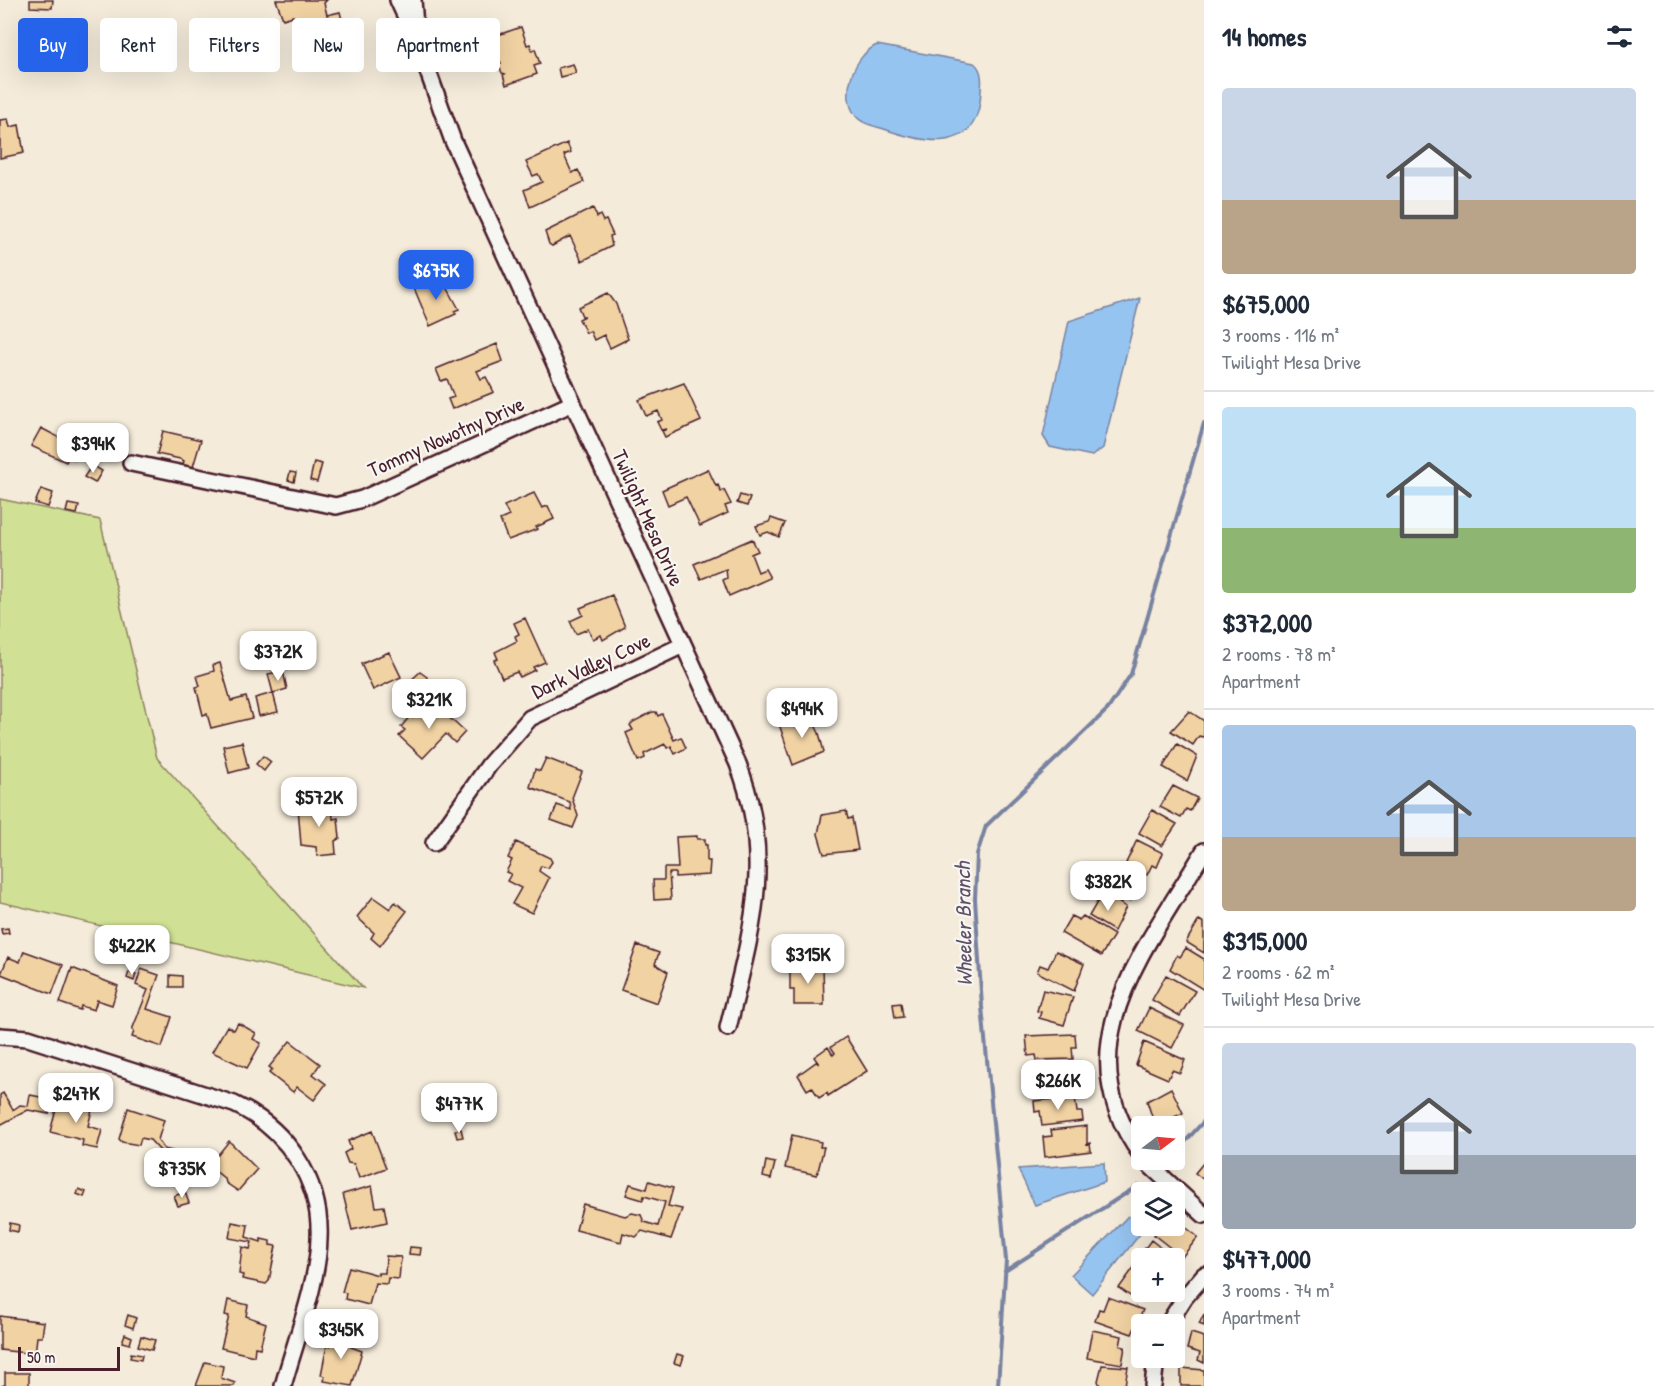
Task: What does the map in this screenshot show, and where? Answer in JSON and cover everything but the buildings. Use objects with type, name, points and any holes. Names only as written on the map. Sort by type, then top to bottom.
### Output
[{"type":"street","name":"Twilight Mesa Drive","points":[[398,0],[406,18]]},
{"type":"street","name":"Twilight Mesa Drive","points":[[413,0],[415,18]]},
{"type":"street","name":"Twilight Mesa Drive","points":[[428,72],[453,141],[744,780],[758,843],[757,896],[728,1028]]},
{"type":"street","name":"Tommy Nowotny Drive","points":[[131,463],[336,506],[362,499],[573,403]]},
{"type":"street","name":"Dark Valley Cove","points":[[434,843],[489,765],[530,718],[683,645]]},
{"type":"street","points":[[1131,1138],[1124,1127],[1112,1093],[1107,1056],[1111,1026],[1124,988],[1204,851]]},
{"type":"street","points":[[0,1036],[28,1038],[234,1104],[268,1123],[285,1141],[306,1174],[319,1221],[315,1267],[283,1386]]},
{"type":"street","points":[[1156,1170],[1204,1215]]},
{"type":"street","points":[[1174,1314],[1204,1275]]},
{"type":"street","points":[[1153,1386],[1155,1368]]},
{"type":"green space","points":[[0,499],[100,520],[157,758],[363,988],[0,902]]},
{"type":"water","points":[[877,45],[974,63],[981,75],[980,102],[975,119],[967,130],[956,137],[929,140],[898,134],[859,119],[851,107],[849,87],[856,66],[862,57]]},
{"type":"water","points":[[1140,298],[1103,448],[1092,456],[1050,447],[1043,436],[1069,321]]},
{"type":"water","points":[[1104,1163],[1105,1182],[1035,1205],[1018,1169]]},
{"type":"water","points":[[1128,1216],[1131,1218],[1131,1236],[1139,1236],[1092,1294],[1071,1275]]},
{"type":"waterway","name":"Wheeler Branch","points":[[998,1386],[1006,1260],[982,1007],[975,899],[977,854],[986,826],[1108,709],[1131,674],[1204,423]]},
{"type":"waterway","points":[[1185,1142],[1204,1121]]},
{"type":"waterway","points":[[1005,1271],[1131,1190]]}]
